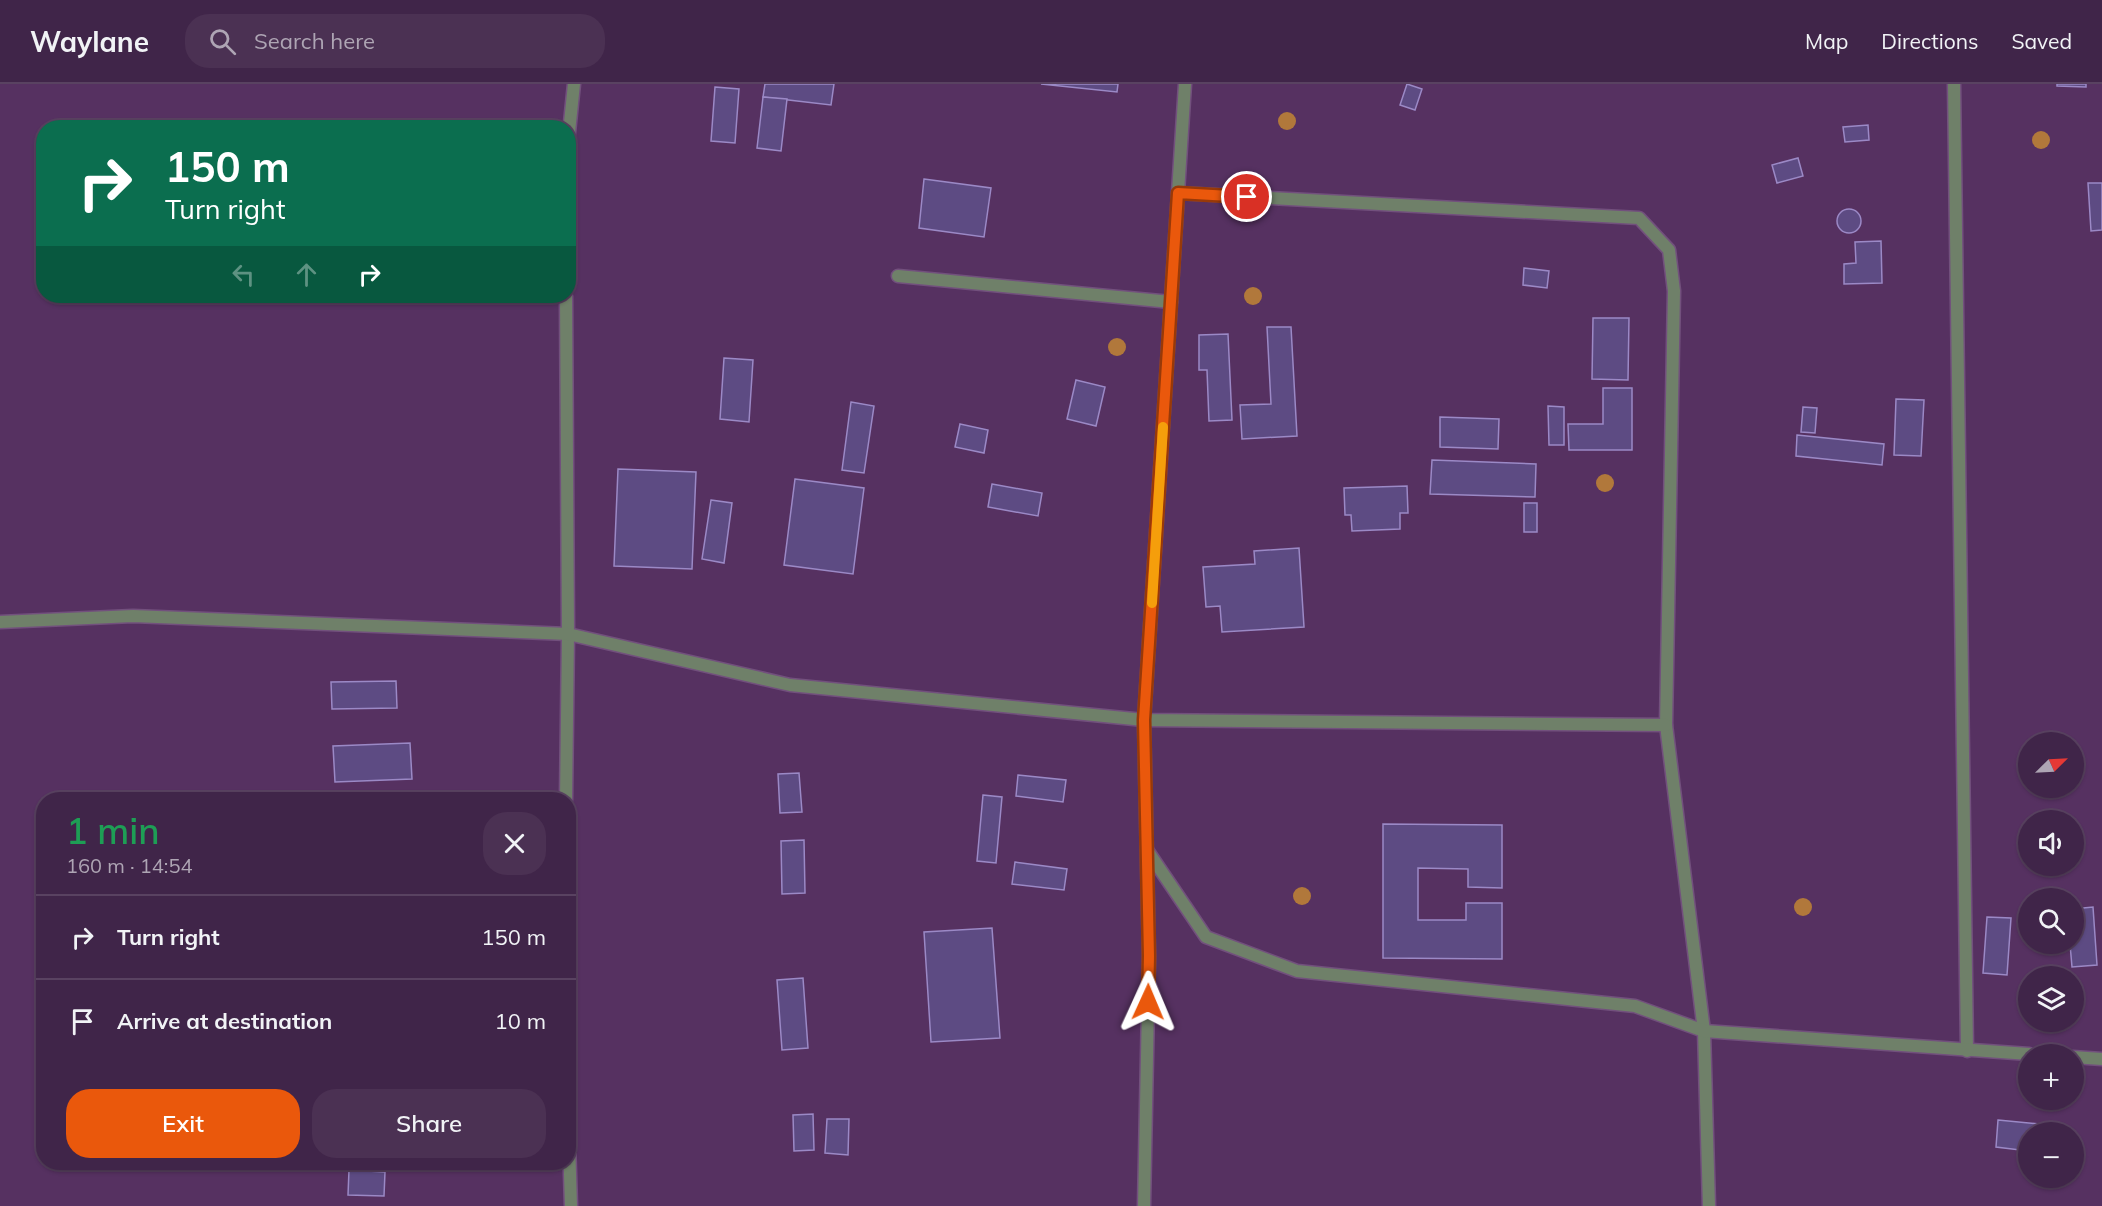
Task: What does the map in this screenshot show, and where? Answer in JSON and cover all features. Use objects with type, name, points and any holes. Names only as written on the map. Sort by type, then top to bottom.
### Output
[{"type":"street","points":[[570,120],[574,84]]},
{"type":"street","points":[[1144,1206],[1149,956],[1144,720],[1185,84]]},
{"type":"street","points":[[1954,84],[1967,1051]]},
{"type":"street","points":[[1178,193],[1639,218],[1669,250],[1674,291],[1666,725],[1704,1031],[1709,1206]]},
{"type":"street","points":[[898,276],[1171,302]]},
{"type":"street","points":[[566,303],[568,633],[566,792]]},
{"type":"street","points":[[0,622],[133,616],[568,633],[790,685],[1144,720],[1666,725]]},
{"type":"street","points":[[1147,850],[1206,937],[1297,971],[1635,1006],[1704,1031],[2018,1053]]},
{"type":"street","points":[[2084,1058],[2102,1059]]},
{"type":"street","points":[[570,1170],[571,1206]]},
{"type":"building","points":[[765,84],[834,84],[831,105],[763,97]]},
{"type":"building","points":[[1041,84],[1118,84],[1117,92]]},
{"type":"building","points":[[1407,84],[1422,89],[1415,110],[1400,105]]},
{"type":"building","points":[[2057,84],[2086,84],[2086,87],[2057,86]]},
{"type":"building","points":[[715,87],[739,89],[735,143],[711,141]]},
{"type":"building","points":[[763,97],[787,99],[781,151],[757,148]]},
{"type":"building","points":[[1868,125],[1869,140],[1845,142],[1843,127]]},
{"type":"building","points":[[1798,158],[1803,176],[1777,183],[1772,165]]},
{"type":"building","points":[[924,179],[991,188],[984,237],[919,228]]},
{"type":"building","points":[[2088,183],[2102,183],[2102,230],[2091,231]]},
{"type":"building","points":[[1849,209],[1858,212],[1861,221],[1858,230],[1849,233],[1840,230],[1837,221],[1840,212]]},
{"type":"building","points":[[1881,241],[1882,283],[1844,284],[1844,264],[1856,263],[1855,242]]},
{"type":"building","points":[[1524,268],[1549,271],[1547,288],[1523,285]]},
{"type":"building","points":[[1593,318],[1629,318],[1628,380],[1592,379]]},
{"type":"building","points":[[1267,327],[1291,327],[1297,436],[1242,439],[1240,405],[1271,404]]},
{"type":"building","points":[[1228,334],[1232,420],[1209,421],[1207,370],[1199,370],[1199,335]]},
{"type":"building","points":[[724,358],[753,360],[749,422],[720,419]]},
{"type":"building","points":[[1076,380],[1105,387],[1096,426],[1067,419]]},
{"type":"building","points":[[1603,388],[1632,388],[1632,450],[1569,450],[1568,424],[1603,424]]},
{"type":"building","points":[[1896,399],[1924,400],[1921,456],[1894,455]]},
{"type":"building","points":[[851,402],[874,406],[864,473],[842,470]]},
{"type":"building","points":[[1548,406],[1564,407],[1564,445],[1549,445]]},
{"type":"building","points":[[1803,407],[1817,408],[1815,433],[1801,432]]},
{"type":"building","points":[[1440,417],[1499,419],[1498,449],[1440,447]]},
{"type":"building","points":[[960,424],[988,430],[984,453],[955,447]]},
{"type":"building","points":[[1797,435],[1884,444],[1882,465],[1796,456]]},
{"type":"building","points":[[1432,460],[1536,464],[1535,497],[1430,494]]},
{"type":"building","points":[[618,469],[696,472],[692,569],[614,566]]},
{"type":"building","points":[[795,479],[864,488],[853,574],[784,565]]},
{"type":"building","points":[[992,484],[1042,493],[1038,516],[988,507]]},
{"type":"building","points":[[1407,486],[1408,513],[1400,513],[1400,529],[1352,531],[1351,515],[1345,515],[1344,488]]},
{"type":"building","points":[[711,500],[732,503],[724,563],[702,559]]},
{"type":"building","points":[[1524,503],[1537,503],[1537,532],[1524,532]]},
{"type":"building","points":[[1299,548],[1304,627],[1222,632],[1220,606],[1206,607],[1203,567],[1255,564],[1254,551]]},
{"type":"building","points":[[396,681],[397,708],[332,709],[331,682]]},
{"type":"building","points":[[410,743],[412,779],[335,782],[333,746]]},
{"type":"building","points":[[799,773],[802,812],[780,813],[778,774]]},
{"type":"building","points":[[1018,775],[1066,780],[1063,802],[1016,796]]},
{"type":"building","points":[[983,795],[1002,797],[996,863],[977,861]]},
{"type":"building","points":[[1383,824],[1502,825],[1502,888],[1468,887],[1468,869],[1418,868],[1418,920],[1466,920],[1466,903],[1502,903],[1502,959],[1383,958]]},
{"type":"building","points":[[804,840],[805,893],[782,894],[781,841]]},
{"type":"building","points":[[1015,862],[1067,869],[1064,890],[1012,884]]},
{"type":"building","points":[[2093,907],[2097,965],[2072,966],[2071,954],[2084,954],[2084,908]]},
{"type":"building","points":[[1987,917],[2011,918],[2007,975],[1983,973]]},
{"type":"building","points":[[992,928],[1000,1038],[931,1042],[924,932]]},
{"type":"building","points":[[803,978],[808,1048],[782,1050],[777,980]]},
{"type":"building","points":[[813,1114],[814,1150],[794,1151],[793,1115]]},
{"type":"building","points":[[827,1119],[849,1119],[848,1155],[825,1153]]},
{"type":"building","points":[[1998,1120],[2018,1122],[2018,1150],[1996,1147]]},
{"type":"building","points":[[349,1170],[385,1172],[384,1196],[348,1195]]},
{"type":"slow traffic","points":[[1152,603],[1163,427]]},
{"type":"route","points":[[1148,1002],[1144,720],[1178,193],[1247,197]]}]
